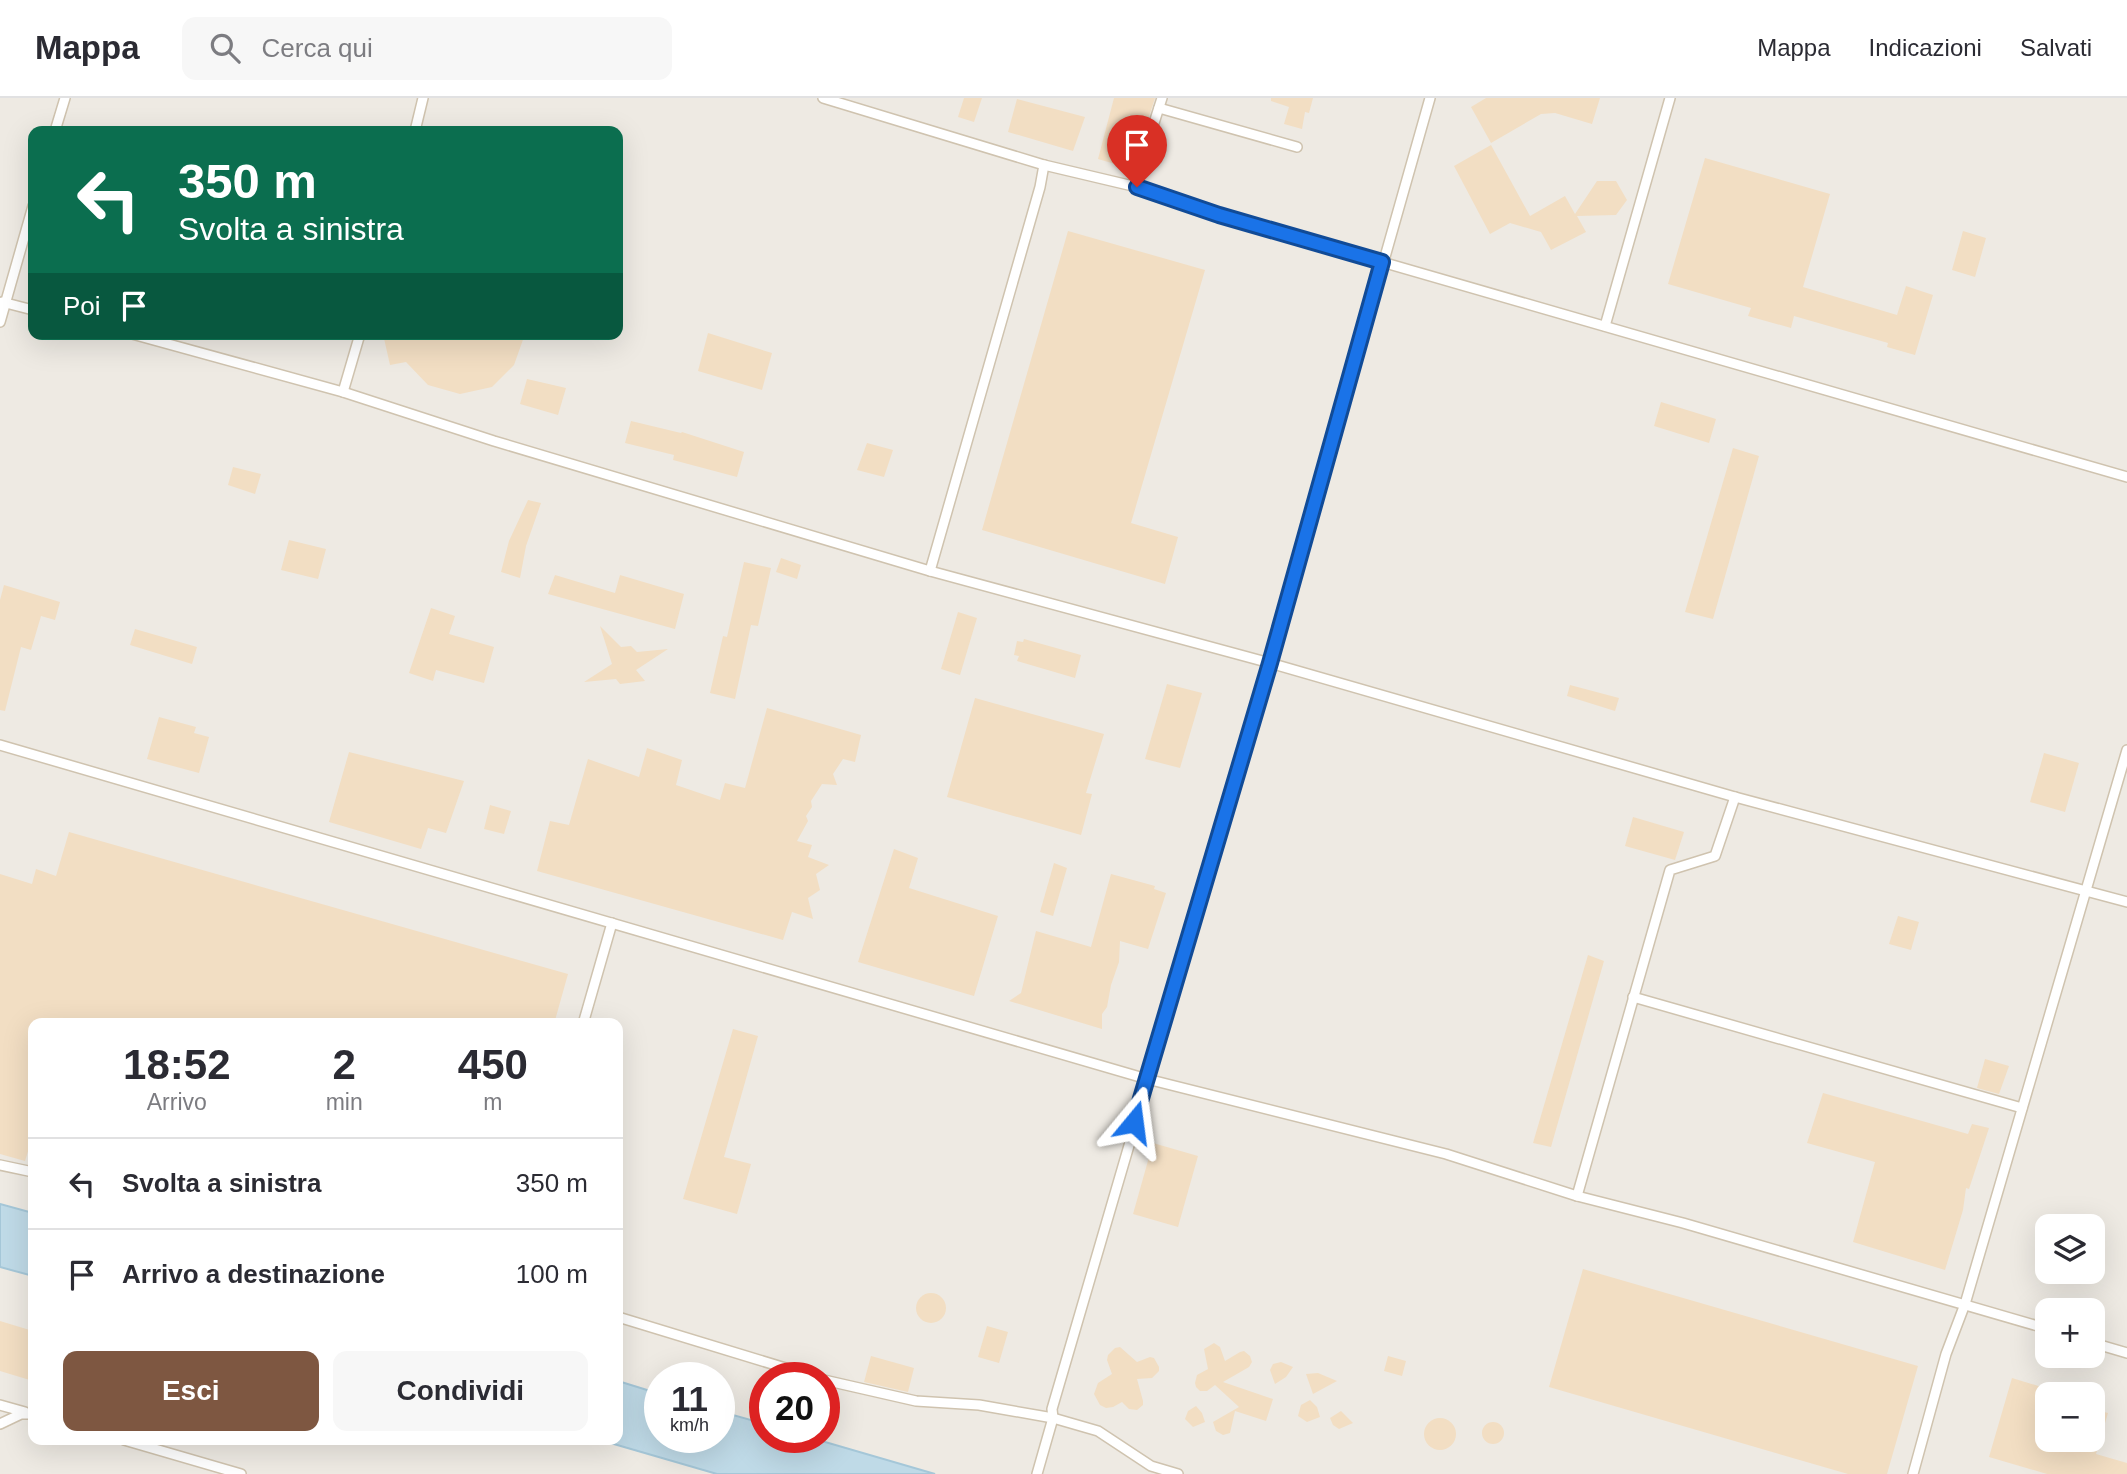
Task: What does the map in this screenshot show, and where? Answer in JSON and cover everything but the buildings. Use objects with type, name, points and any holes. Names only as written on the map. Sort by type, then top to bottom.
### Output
[{"type":"lane","points":[[57,126],[65,98]]},
{"type":"lane","points":[[416,126],[424,98]]},
{"type":"lane","points":[[822,98],[1044,165],[1137,187],[1219,215],[2127,477]]},
{"type":"lane","points":[[1137,187],[1139,170],[1162,98]]},
{"type":"lane","points":[[1037,1474],[1053,1418],[1052,1409],[1270,663],[1430,98]]},
{"type":"lane","points":[[1605,326],[1670,98]]},
{"type":"lane","points":[[1159,108],[1297,147]]},
{"type":"lane","points":[[930,571],[1044,165]]},
{"type":"lane","points":[[0,322],[3,302],[28,222]]},
{"type":"lane","points":[[3,302],[28,309]]},
{"type":"lane","points":[[154,340],[343,392],[494,441],[930,571],[1270,663],[1735,797],[2127,902]]},
{"type":"lane","points":[[343,392],[358,340]]},
{"type":"lane","points":[[0,746],[1147,1079],[1446,1154],[1577,1196],[1683,1223],[2035,1325]]},
{"type":"lane","points":[[1913,1474],[1946,1354],[1965,1304],[2127,750]]},
{"type":"lane","points":[[1577,1196],[1670,870],[1715,856],[1735,797]]},
{"type":"lane","points":[[585,1018],[612,923]]},
{"type":"lane","points":[[1633,997],[2022,1108]]},
{"type":"lane","points":[[0,1165],[28,1171]]},
{"type":"lane","points":[[623,1319],[766,1362]]},
{"type":"lane","points":[[2105,1347],[2127,1353]]},
{"type":"lane","points":[[840,1384],[916,1401],[979,1405],[1053,1418],[1098,1432],[1151,1466],[1178,1474]]},
{"type":"lane","points":[[0,1405],[28,1413]]},
{"type":"lane","points":[[0,1424],[21,1414],[28,1414]]},
{"type":"lane","points":[[141,1445],[241,1474]]},
{"type":"shaded area","points":[[0,98],[2127,98],[2127,1474],[935,1474],[840,1446],[840,1362],[749,1362],[749,1419],[735,1416],[735,1362],[644,1362],[644,1389],[623,1383],[623,1018],[28,1018],[28,1212],[0,1204]]},
{"type":"shaded area","points":[[0,1267],[28,1275],[28,1445],[617,1445],[717,1474],[0,1474]]},
{"type":"water","points":[[0,1204],[28,1212],[28,1275],[0,1267]]},
{"type":"water","points":[[623,1383],[644,1389],[644,1453],[617,1445],[623,1445]]},
{"type":"water","points":[[735,1416],[749,1419],[749,1453],[840,1453],[840,1446],[935,1474],[717,1474],[645,1453],[735,1453]]},
{"type":"route","points":[[1134,1122],[1270,663],[1382,262],[1219,215],[1137,187]]}]
